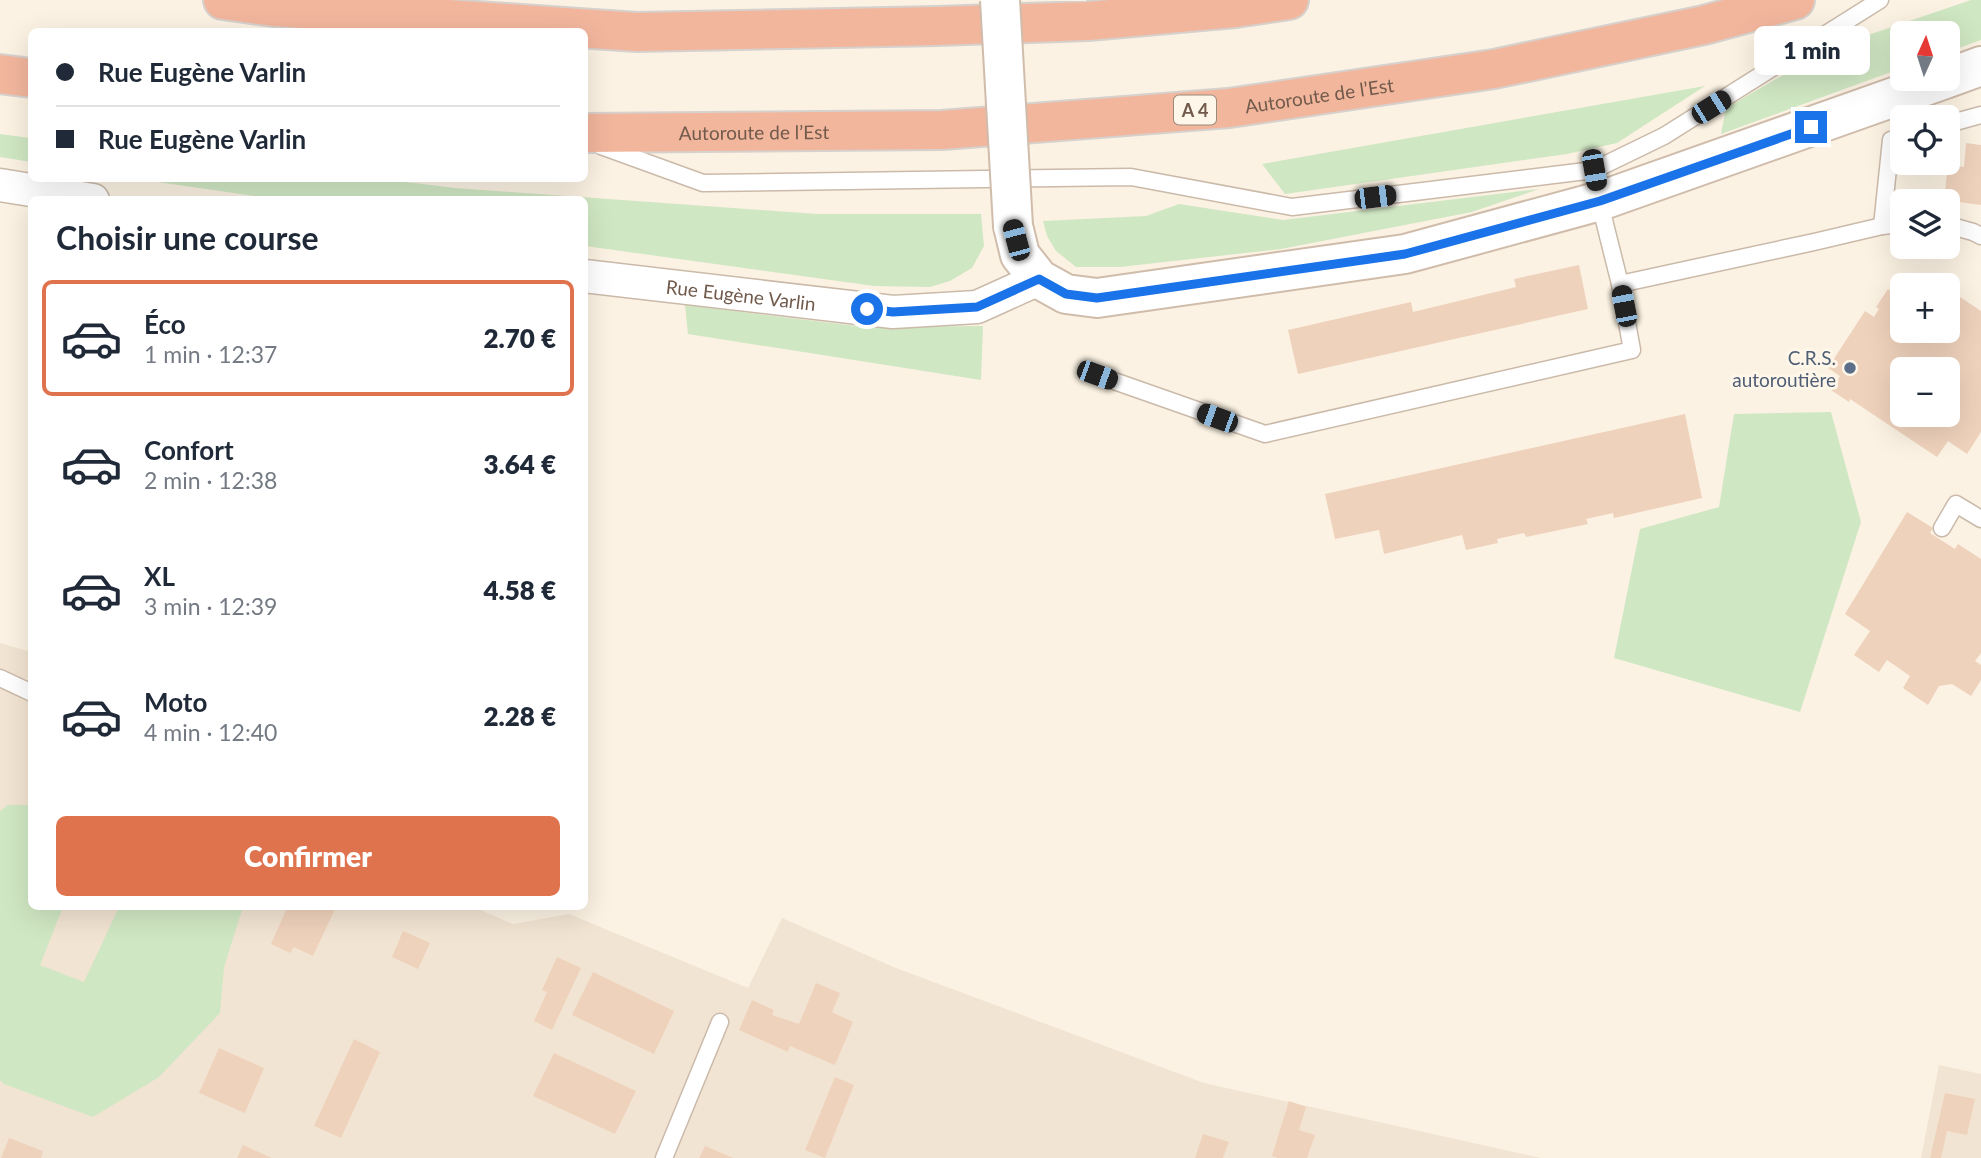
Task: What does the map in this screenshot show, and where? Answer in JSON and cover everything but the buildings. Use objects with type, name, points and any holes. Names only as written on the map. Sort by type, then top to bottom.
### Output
[{"type":"highway","points":[[223,0],[274,7],[579,28]]},
{"type":"highway","points":[[588,29],[637,32],[1088,20],[1235,8],[1289,0]]},
{"type":"highway","name":"Autoroute de l’Est","points":[[588,133],[942,130],[1229,108],[1494,69],[1704,25],[1794,0]]},
{"type":"highway","points":[[0,74],[28,78]]},
{"type":"main road","points":[[1000,0],[1013,226],[1020,255],[1039,279],[1066,294],[1097,298],[1405,254],[1597,186],[1905,91]]},
{"type":"main road","points":[[1960,73],[1981,66]]},
{"type":"street","points":[[0,185],[68,196]]},
{"type":"street","name":"Rue Eugène Varlin","points":[[588,276],[893,312],[977,307],[1039,279]]},
{"type":"lane","points":[[588,140],[703,183],[1131,177],[1292,207],[1597,186],[1664,136],[1880,0]]},
{"type":"lane","points":[[1960,120],[1981,114]]},
{"type":"lane","points":[[1882,226],[1890,149]]},
{"type":"lane","points":[[1097,375],[1265,434],[1632,350],[1597,186]]},
{"type":"lane","points":[[1620,285],[1890,225]]},
{"type":"lane","points":[[1960,228],[1981,236]]},
{"type":"lane","points":[[1942,528],[1956,504],[1981,519]]},
{"type":"lane","points":[[0,678],[28,691]]},
{"type":"lane","points":[[664,1158],[720,1022]]},
{"type":"shaded area","points":[[0,643],[28,651],[28,910],[480,910],[513,924],[569,914],[748,988],[782,918],[896,968],[1204,1083],[1541,1158],[0,1158]]},
{"type":"shaded area","points":[[1939,1065],[1981,1074],[1981,1158],[1921,1158]]},
{"type":"green space","points":[[1971,0],[1981,0],[1981,40],[1960,48],[1960,21],[1909,21]]},
{"type":"green space","points":[[1890,28],[1890,72],[1721,134],[1726,108],[1830,48]]},
{"type":"green space","points":[[1705,86],[1617,143],[1567,154],[1285,194],[1262,164]]},
{"type":"green space","points":[[0,134],[28,138],[28,162],[0,157]]},
{"type":"green space","points":[[158,182],[406,182],[566,196],[253,196]]},
{"type":"green space","points":[[1539,189],[1472,212],[1281,249],[1120,267],[1076,267],[1056,251],[1047,236],[1043,221],[1146,216],[1179,204],[1283,220]]},
{"type":"green space","points":[[588,198],[817,214],[981,214],[984,246],[972,268],[950,281],[930,287],[874,286],[588,246]]},
{"type":"green space","points":[[685,305],[865,327],[983,326],[981,380],[688,334]]},
{"type":"green space","points":[[1831,412],[1861,522],[1800,712],[1614,658],[1640,529],[1719,507],[1734,414]]},
{"type":"green space","points":[[8,805],[28,805],[28,910],[62,910],[40,965],[84,982],[118,910],[242,910],[224,967],[220,1013],[159,1077],[93,1117],[4,1084],[0,1080],[0,811]]},
{"type":"place","name":"C.R.S. autoroutière","points":[[1850,368]]},
{"type":"route","points":[[867,309],[893,312],[977,307],[1039,279],[1066,294],[1097,298],[1405,254],[1600,201],[1811,127]]}]
